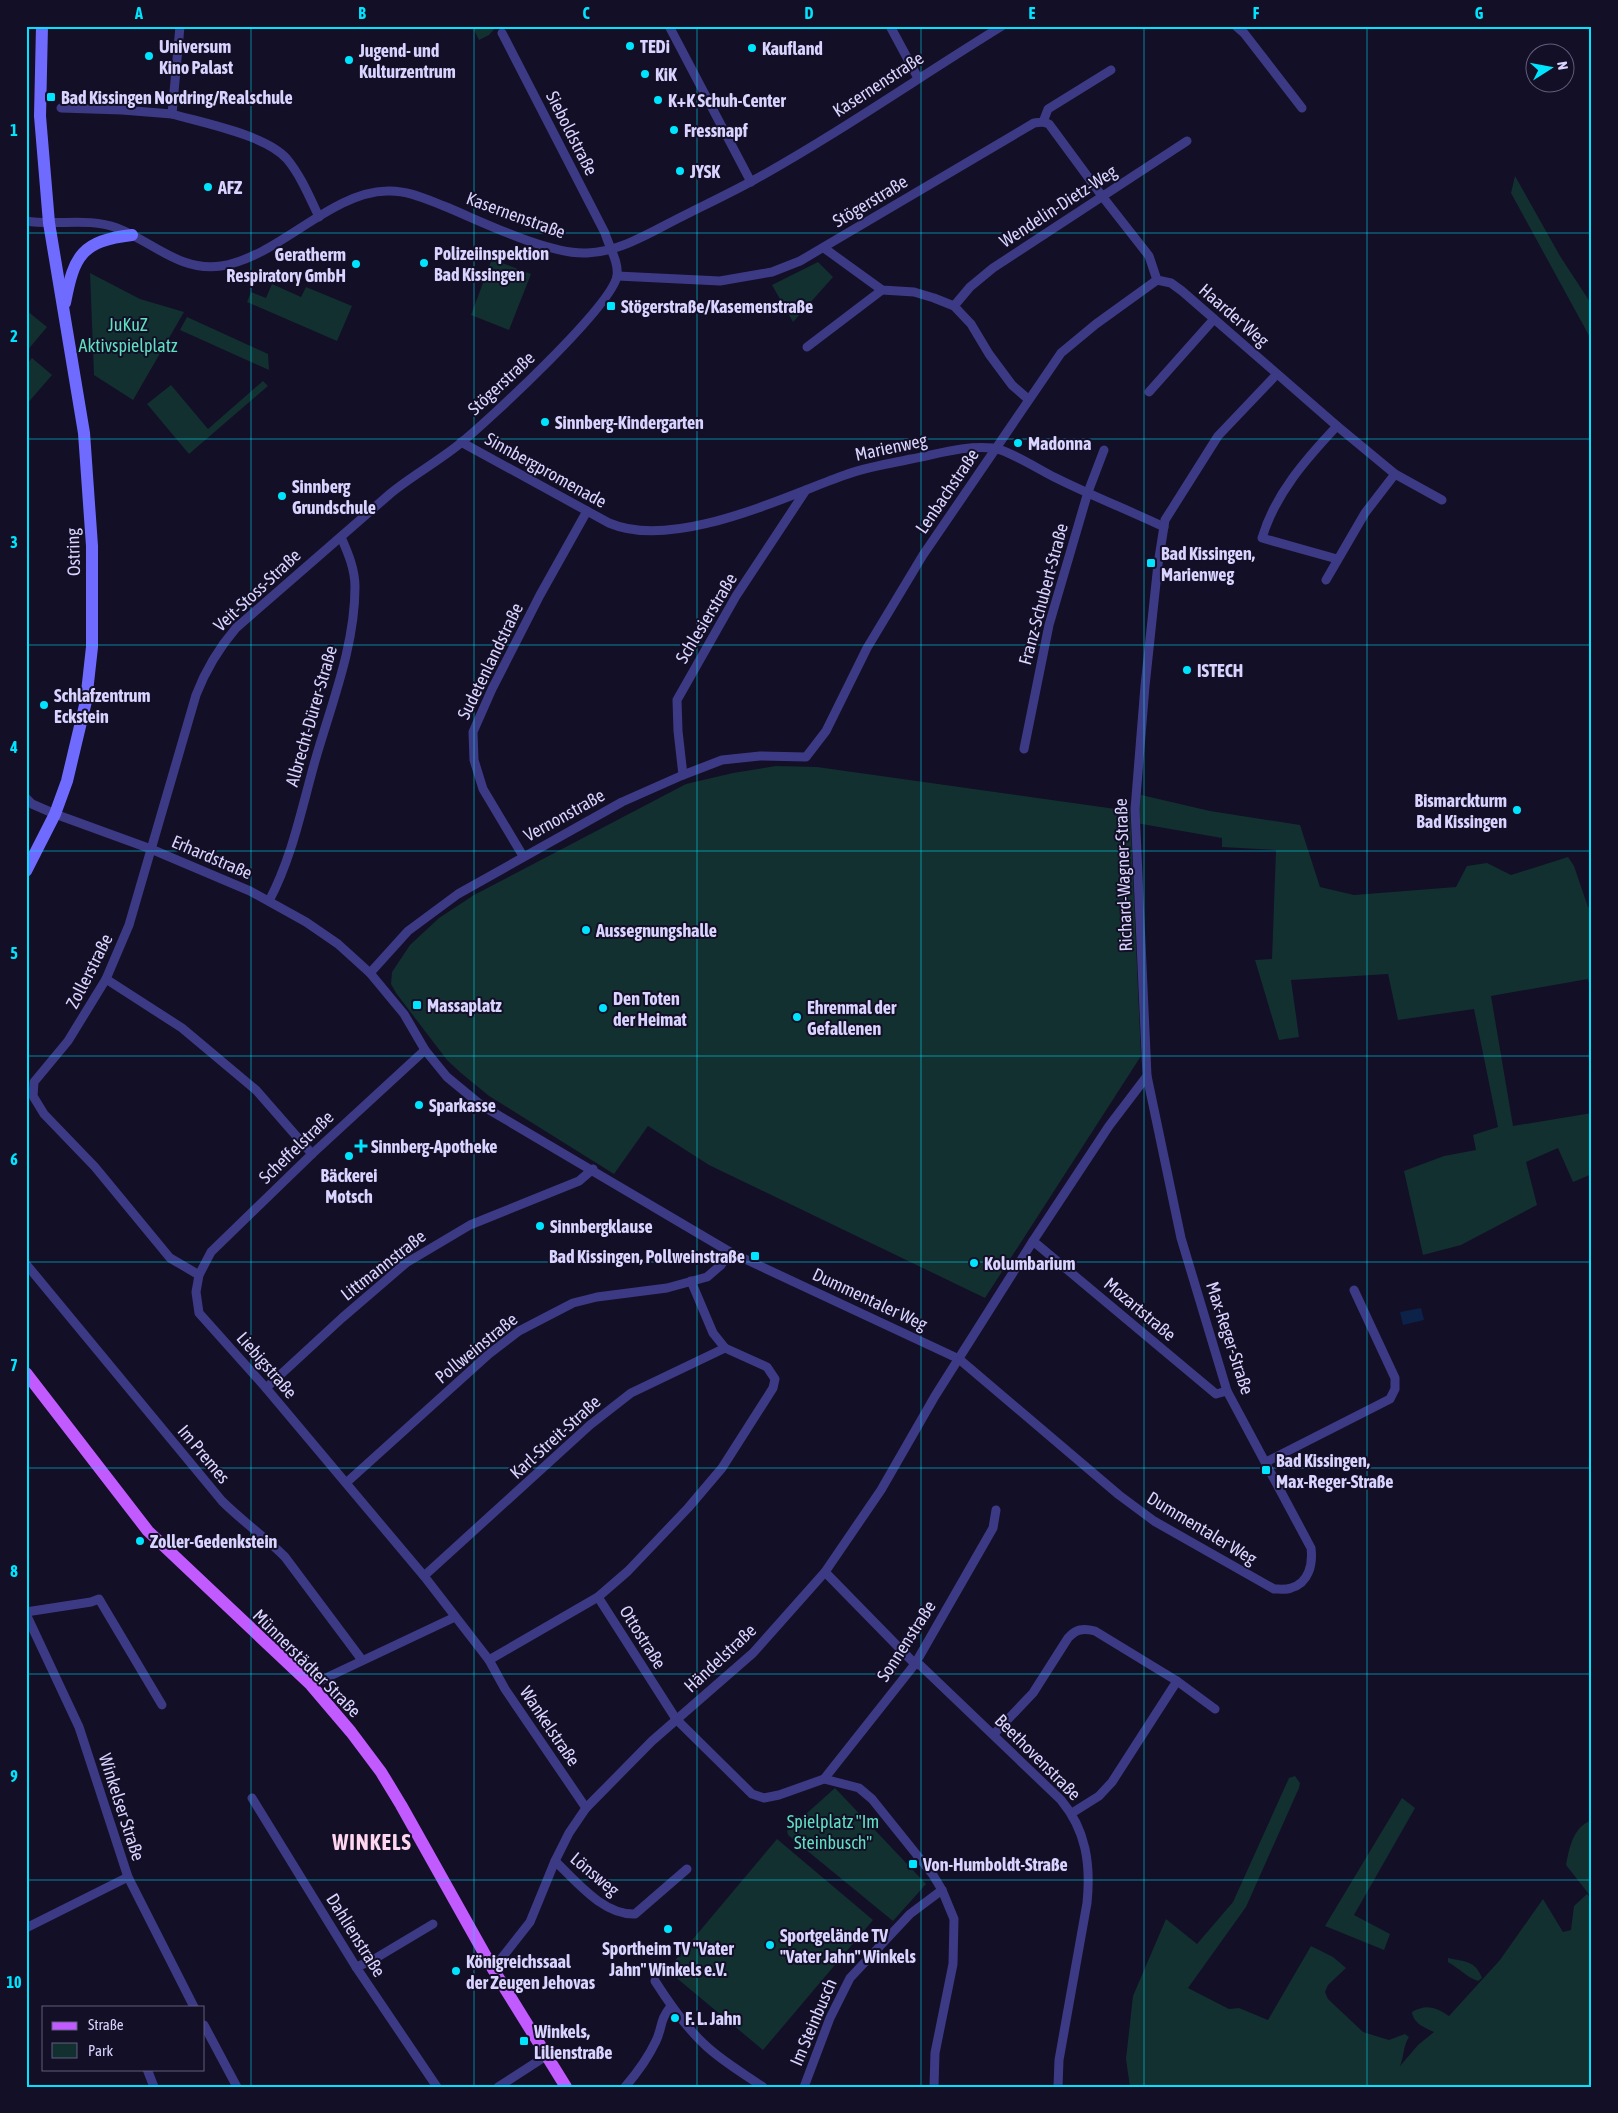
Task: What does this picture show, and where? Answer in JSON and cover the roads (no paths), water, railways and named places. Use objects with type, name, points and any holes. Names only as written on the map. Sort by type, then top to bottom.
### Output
[{"type":"main road","name":"Ostring","points":[[26,871],[55,814],[67,781],[86,701],[92,647],[92,546],[84,434],[49,223],[40,116],[42,26]]},
{"type":"main road","points":[[64,312],[70,274],[76,262],[85,251],[95,244],[112,238],[132,235]]},
{"type":"main road","name":"Münnerstädter Straße","points":[[26,1373],[148,1531],[311,1685],[351,1732],[381,1772],[427,1848],[493,1969],[566,2087]]},
{"type":"street","points":[[172,114],[180,26]]},
{"type":"street","points":[[669,26],[751,182]]},
{"type":"street","points":[[890,26],[918,78]]},
{"type":"street","name":"Kasernenstraße","points":[[26,221],[49,223],[72,221],[103,224],[132,235],[182,262],[195,266],[222,266],[249,257],[341,204],[367,193],[388,190],[414,194],[525,239],[559,250],[586,253],[610,249],[634,240],[751,182],[1002,26]]},
{"type":"street","points":[[1236,26],[1244,33],[1302,108]]},
{"type":"street","name":"Sieboldstraße","points":[[502,34],[605,233],[610,249]]},
{"type":"street","points":[[1111,70],[1048,109],[1043,122],[1049,124],[1149,256],[1157,280]]},
{"type":"street","points":[[61,108],[172,114],[266,144],[286,158],[294,169],[319,217]]},
{"type":"street","name":"Stögerstraße","points":[[461,442],[574,334],[603,300],[617,276],[720,281],[747,278],[772,272],[800,261],[824,248],[1034,123],[1043,122]]},
{"type":"street","name":"Wendelin-Dietz-Weg","points":[[954,306],[970,287],[993,268],[1187,141]]},
{"type":"street","points":[[824,248],[882,290],[914,292],[954,306],[971,324],[1002,374],[1028,399]]},
{"type":"street","points":[[610,249],[617,263],[617,276]]},
{"type":"street","name":"Haarder Weg","points":[[1157,280],[1171,283],[1176,287],[1394,474],[1442,500]]},
{"type":"street","name":"Lenbachstraße","points":[[806,756],[826,731],[867,648],[923,555],[1061,353],[1096,324],[1157,280]]},
{"type":"street","points":[[807,347],[882,290]]},
{"type":"street","points":[[1149,392],[1214,319]]},
{"type":"street","name":"Richard-Wagner-Straße","points":[[1147,1076],[1136,809],[1145,686],[1158,564],[1165,520],[1218,436],[1277,374]]},
{"type":"street","points":[[1337,426],[1303,463],[1267,521],[1262,538],[1337,559]]},
{"type":"street","name":"Sinnbergpromenade","points":[[461,442],[616,526]]},
{"type":"street","name":"Veit-Stoss-Straße","points":[[151,849],[196,695],[206,670],[220,647],[236,628],[341,536],[393,492],[461,442]]},
{"type":"street","name":"Marienweg","points":[[616,526],[664,530],[700,525],[754,510],[846,474],[970,448],[996,448],[1056,478],[1164,527]]},
{"type":"street","name":"Franz-Schubert-Straße","points":[[1024,748],[1049,625],[1088,492],[1104,450]]},
{"type":"street","points":[[1326,580],[1365,513],[1394,474]]},
{"type":"street","name":"Schlesierstraße","points":[[684,775],[678,731],[677,700],[736,596],[806,490]]},
{"type":"street","name":"Sudetenlandstraße","points":[[523,856],[483,789],[474,760],[473,732],[492,689],[587,511]]},
{"type":"street","name":"Albrecht-Dürer-Straße","points":[[269,901],[290,848],[349,644],[355,587],[352,566],[341,536]]},
{"type":"street","name":"Vernonstraße","points":[[370,973],[408,932],[458,894],[622,802],[722,760],[760,756],[806,756]]},
{"type":"street","name":"Erhardstraße","points":[[26,798],[32,804],[55,814],[151,849],[250,891],[306,922],[338,944],[370,973]]},
{"type":"street","name":"Zollerstraße","points":[[151,849],[130,925],[106,979],[68,1041],[34,1082],[33,1096],[44,1114],[95,1167],[170,1258],[199,1275]]},
{"type":"street","points":[[370,973],[404,1014],[424,1050]]},
{"type":"street","points":[[106,979],[182,1028],[256,1090],[312,1154]]},
{"type":"street","name":"Scheffelstraße","points":[[199,1275],[211,1252],[312,1154],[424,1050]]},
{"type":"street","name":"Dummentaler Weg","points":[[424,1050],[447,1077],[481,1105],[593,1169],[730,1252],[959,1359],[1119,1495],[1154,1521],[1274,1589],[1291,1588]]},
{"type":"street","points":[[959,1359],[1033,1241],[1109,1126],[1147,1076]]},
{"type":"street","name":"Max-Reger-Straße","points":[[1147,1076],[1181,1238],[1227,1391],[1311,1548],[1312,1562],[1306,1578],[1291,1588]]},
{"type":"street","name":"Littmannstraße","points":[[266,1388],[342,1318],[406,1263],[470,1225],[579,1181],[593,1169]]},
{"type":"street","name":"Mozartstraße","points":[[1033,1241],[1216,1394],[1227,1391]]},
{"type":"street","name":"Pollweinstraße","points":[[346,1483],[489,1354],[519,1331],[573,1303],[597,1297],[667,1288],[707,1278],[721,1265],[730,1252]]},
{"type":"street","name":"Im Premes","points":[[26,1264],[222,1501],[242,1521],[285,1557],[362,1660]]},
{"type":"street","name":"Liebigstraße","points":[[199,1275],[196,1292],[199,1313],[266,1388],[424,1576],[489,1660]]},
{"type":"street","points":[[489,1660],[598,1597],[628,1571],[688,1508],[722,1468],[773,1388],[775,1380],[767,1367],[725,1348],[713,1333],[691,1281]]},
{"type":"street","points":[[1266,1462],[1390,1399],[1395,1389],[1395,1378],[1354,1290]]},
{"type":"street","name":"Karl-Streit-Straße","points":[[424,1576],[572,1444],[590,1425],[631,1392],[725,1348]]},
{"type":"street","name":"Händelstraße","points":[[493,1969],[530,1922],[555,1861],[569,1833],[586,1808],[676,1720],[753,1653],[825,1572],[881,1490],[935,1396],[959,1359]]},
{"type":"street","name":"Sonnenstraße","points":[[824,1779],[915,1664],[994,1528],[996,1510]]},
{"type":"street","name":"Beethovenstraße","points":[[825,1572],[915,1664],[920,1666],[994,1734],[1072,1813],[1085,1844],[1089,1881],[1087,1903],[1059,2060],[1058,2087]]},
{"type":"street","name":"Ottostraße","points":[[598,1597],[676,1720]]},
{"type":"street","name":"Winkelser Straße","points":[[162,1705],[99,1599],[92,1602],[26,1613],[79,1727],[128,1877],[193,2006]]},
{"type":"street","points":[[311,1685],[455,1617]]},
{"type":"street","points":[[994,1734],[1033,1692],[1072,1633],[1083,1628],[1095,1631],[1177,1681],[1215,1710]]},
{"type":"street","name":"Wankelstraße","points":[[489,1660],[505,1689],[586,1808]]},
{"type":"street","points":[[1072,1813],[1099,1796],[1112,1782],[1177,1681]]},
{"type":"street","points":[[676,1720],[752,1794],[764,1798],[779,1795],[824,1779],[858,1788],[872,1799],[933,1875],[942,1890],[954,1919],[953,1964],[935,2053],[934,2087]]},
{"type":"street","name":"Dahlienstraße","points":[[252,1798],[356,1967],[437,2087]]},
{"type":"street","name":"Lönsweg","points":[[555,1861],[594,1897],[616,1912],[624,1914],[635,1914],[687,1869]]},
{"type":"street","points":[[26,1928],[128,1877]]},
{"type":"street","name":"Im Steinbusch","points":[[804,2087],[830,2018],[850,1978],[910,1914],[942,1890]]},
{"type":"street","points":[[356,1967],[433,1924]]},
{"type":"street","points":[[654,1981],[671,2006],[703,2043],[734,2068],[763,2087]]},
{"type":"street","points":[[625,2087],[639,2070],[655,2044],[660,2032],[662,2017],[671,2006]]},
{"type":"street","points":[[205,2027],[238,2087]]},
{"type":"street","points":[[498,2087],[546,2056]]},
{"type":"street","points":[[147,2070],[154,2087]]},
{"type":"water","points":[[1421,1308],[1424,1320],[1403,1325],[1400,1312]]},
{"type":"place","name":"TEDi","points":[[630,46]]},
{"type":"place","name":"Kaufland","points":[[752,48]]},
{"type":"place","name":"Universum Kino Palast","points":[[149,56]]},
{"type":"place","name":"Jugend- und Kulturzentrum","points":[[349,60]]},
{"type":"place","name":"KiK","points":[[645,74]]},
{"type":"place","name":"Bad Kissingen Nordring/Realschule","points":[[51,97]]},
{"type":"place","name":"K+K Schuh-Center","points":[[658,100]]},
{"type":"place","name":"Fressnapf","points":[[674,130]]},
{"type":"place","name":"JYSK","points":[[680,171]]},
{"type":"place","name":"AFZ","points":[[208,187]]},
{"type":"place","name":"Polizeiinspektion Bad Kissingen","points":[[424,263]]},
{"type":"place","name":"Geratherm Respiratory GmbH","points":[[356,264]]},
{"type":"place","name":"Stögerstraße/Kasemenstraße","points":[[611,306]]},
{"type":"place","name":"Sinnberg-Kindergarten","points":[[545,422]]},
{"type":"place","name":"Madonna","points":[[1018,443]]},
{"type":"place","name":"Sinnberg Grundschule","points":[[282,496]]},
{"type":"place","name":"Bad Kissingen, Marienweg","points":[[1151,563]]},
{"type":"place","name":"ISTECH","points":[[1187,670]]},
{"type":"place","name":"Schlafzentrum Eckstein","points":[[44,705]]},
{"type":"place","name":"Bismarckturm Bad Kissingen","points":[[1517,810]]},
{"type":"place","name":"Aussegnungshalle","points":[[586,930]]},
{"type":"place","name":"Massaplatz","points":[[417,1005]]},
{"type":"place","name":"Den Toten der Heimat","points":[[603,1008]]},
{"type":"place","name":"Ehrenmal der Gefallenen","points":[[797,1017]]},
{"type":"place","name":"Sparkasse","points":[[419,1105]]},
{"type":"place","name":"Sinnberg-Apotheke","points":[[361,1146]]},
{"type":"place","name":"Bäckerei Motsch","points":[[349,1156]]},
{"type":"place","name":"Sinnbergklause","points":[[540,1226]]},
{"type":"place","name":"Bad Kissingen, Pollweinstraße","points":[[755,1256]]},
{"type":"place","name":"Kolumbarium","points":[[974,1263]]},
{"type":"place","name":"Bad Kissingen, Max-Reger-Straße","points":[[1266,1470]]},
{"type":"place","name":"Zoller-Gedenkstein","points":[[140,1541]]},
{"type":"place","name":"Von-Humboldt-Straße","points":[[913,1864]]},
{"type":"place","name":"Sportheim TV \"Vater Jahn\" Winkels e.V.","points":[[668,1929]]},
{"type":"place","name":"Sportgelände TV \"Vater Jahn\" Winkels","points":[[770,1945]]},
{"type":"place","name":"Königreichssaal der Zeugen Jehovas","points":[[456,1971]]},
{"type":"place","name":"F. L. Jahn","points":[[675,2018]]},
{"type":"place","name":"Winkels, Lilienstraße","points":[[524,2041]]},
{"type":"district","name":"WINKELS","points":[[372,1842]]},
{"type":"park label","name":"JuKuZ Aktivspielplatz","points":[[128,334]]},
{"type":"park label","name":"Spielplatz \"Im Steinbusch\"","points":[[833,1831]]}]
